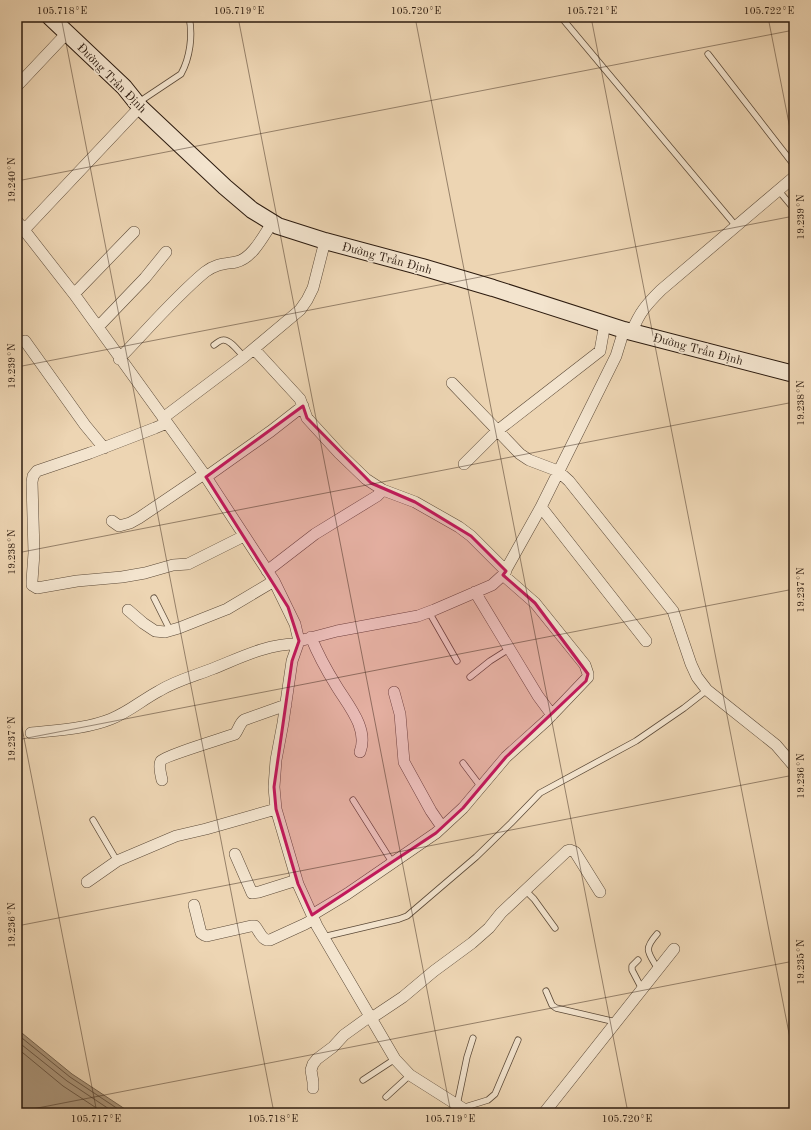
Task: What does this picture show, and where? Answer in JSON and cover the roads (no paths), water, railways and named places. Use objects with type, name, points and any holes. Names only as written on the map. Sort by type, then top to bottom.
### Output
[{"type":"main road","name":"Đường Trần Định","points":[[50,17],[66,34],[113,76],[139,105],[241,201],[272,223],[325,241],[422,267],[628,330],[794,374]]},
{"type":"street","points":[[17,86],[66,34]]},
{"type":"street","points":[[24,230],[139,105]]},
{"type":"street","points":[[30,733],[67,729],[100,722],[122,714],[147,697],[169,685],[248,653],[298,642],[336,631],[418,616],[492,585],[504,573],[541,507],[628,330],[646,305],[661,290],[794,177]]},
{"type":"street","points":[[17,221],[74,294],[205,475],[274,581],[296,624],[298,642],[292,662],[276,760],[274,787],[276,809],[297,880],[323,937],[395,1059],[410,1075],[460,1110]]},
{"type":"street","points":[[120,359],[204,273],[218,264],[238,262],[250,254],[272,223]]},
{"type":"street","points":[[74,294],[134,232]]},
{"type":"street","points":[[244,536],[188,564],[173,565],[145,573],[122,577],[77,581],[37,588],[34,587],[32,581],[34,553],[32,482],[34,474],[37,471],[104,448],[155,428],[244,358],[300,310],[307,300],[313,288],[325,241]]},
{"type":"street","points":[[98,327],[145,278],[166,252]]},
{"type":"street","points":[[464,464],[497,431],[600,351],[605,323]]},
{"type":"street","points":[[25,341],[85,425],[104,448]]},
{"type":"street","points":[[194,905],[202,932],[207,936],[255,926],[263,939],[270,940],[305,924],[442,827],[463,808],[506,757],[546,721],[586,681],[588,674],[587,670],[535,603],[504,573],[471,536],[459,527],[415,502],[383,490],[371,483],[339,453],[307,418],[300,399],[254,349]]},
{"type":"street","points":[[452,383],[520,454],[529,460],[558,471],[569,481],[673,611],[691,664],[697,677],[707,690],[776,745],[794,766]]},
{"type":"street","points":[[112,521],[119,526],[134,520],[265,436],[303,406]]},
{"type":"street","points":[[267,571],[315,534],[377,496],[383,490]]},
{"type":"street","points":[[541,507],[646,641]]},
{"type":"street","points":[[128,610],[142,623],[155,631],[160,632],[170,630],[227,609],[274,581]]},
{"type":"street","points":[[475,592],[538,696],[552,715]]},
{"type":"street","points":[[311,637],[318,653],[358,722],[363,746],[360,752]]},
{"type":"street","points":[[394,692],[400,714],[404,762],[427,805],[442,827]]},
{"type":"street","points":[[162,780],[160,765],[164,758],[172,754],[186,751],[235,734],[241,722],[244,720],[286,705]]},
{"type":"street","points":[[86,882],[117,860],[176,836],[276,809]]},
{"type":"street","points":[[313,1088],[311,1070],[317,1059],[344,1036],[403,997],[434,971],[472,943],[560,857],[570,850],[575,852],[600,892]]},
{"type":"street","points":[[235,854],[252,893],[297,880]]},
{"type":"street","points":[[544,1113],[674,949]]},
{"type":"lane","points":[[139,105],[180,74],[184,69],[190,43],[191,24],[189,17]]},
{"type":"lane","points":[[561,17],[737,227]]},
{"type":"lane","points":[[708,54],[794,165]]},
{"type":"lane","points":[[779,191],[794,209]]},
{"type":"lane","points":[[214,345],[225,339],[244,358]]},
{"type":"lane","points":[[154,598],[170,630]]},
{"type":"lane","points":[[429,612],[457,661]]},
{"type":"lane","points":[[470,677],[490,661],[509,649]]},
{"type":"lane","points":[[323,937],[407,916],[476,857],[540,793],[636,741],[707,690]]},
{"type":"lane","points":[[463,763],[481,788]]},
{"type":"lane","points":[[353,800],[392,862]]},
{"type":"lane","points":[[93,820],[117,860]]},
{"type":"lane","points":[[526,890],[555,928]]},
{"type":"lane","points":[[657,934],[649,943],[648,950],[658,969]]},
{"type":"lane","points":[[638,960],[632,966],[632,970],[643,989]]},
{"type":"lane","points":[[546,991],[552,1005],[556,1008],[616,1022]]},
{"type":"lane","points":[[473,1038],[467,1057],[460,1110],[488,1100],[495,1094],[518,1040]]},
{"type":"lane","points":[[363,1080],[395,1059]]},
{"type":"lane","points":[[386,1097],[410,1075]]},
{"type":"water","points":[[17,1029],[72,1074],[131,1113],[17,1113]]}]
